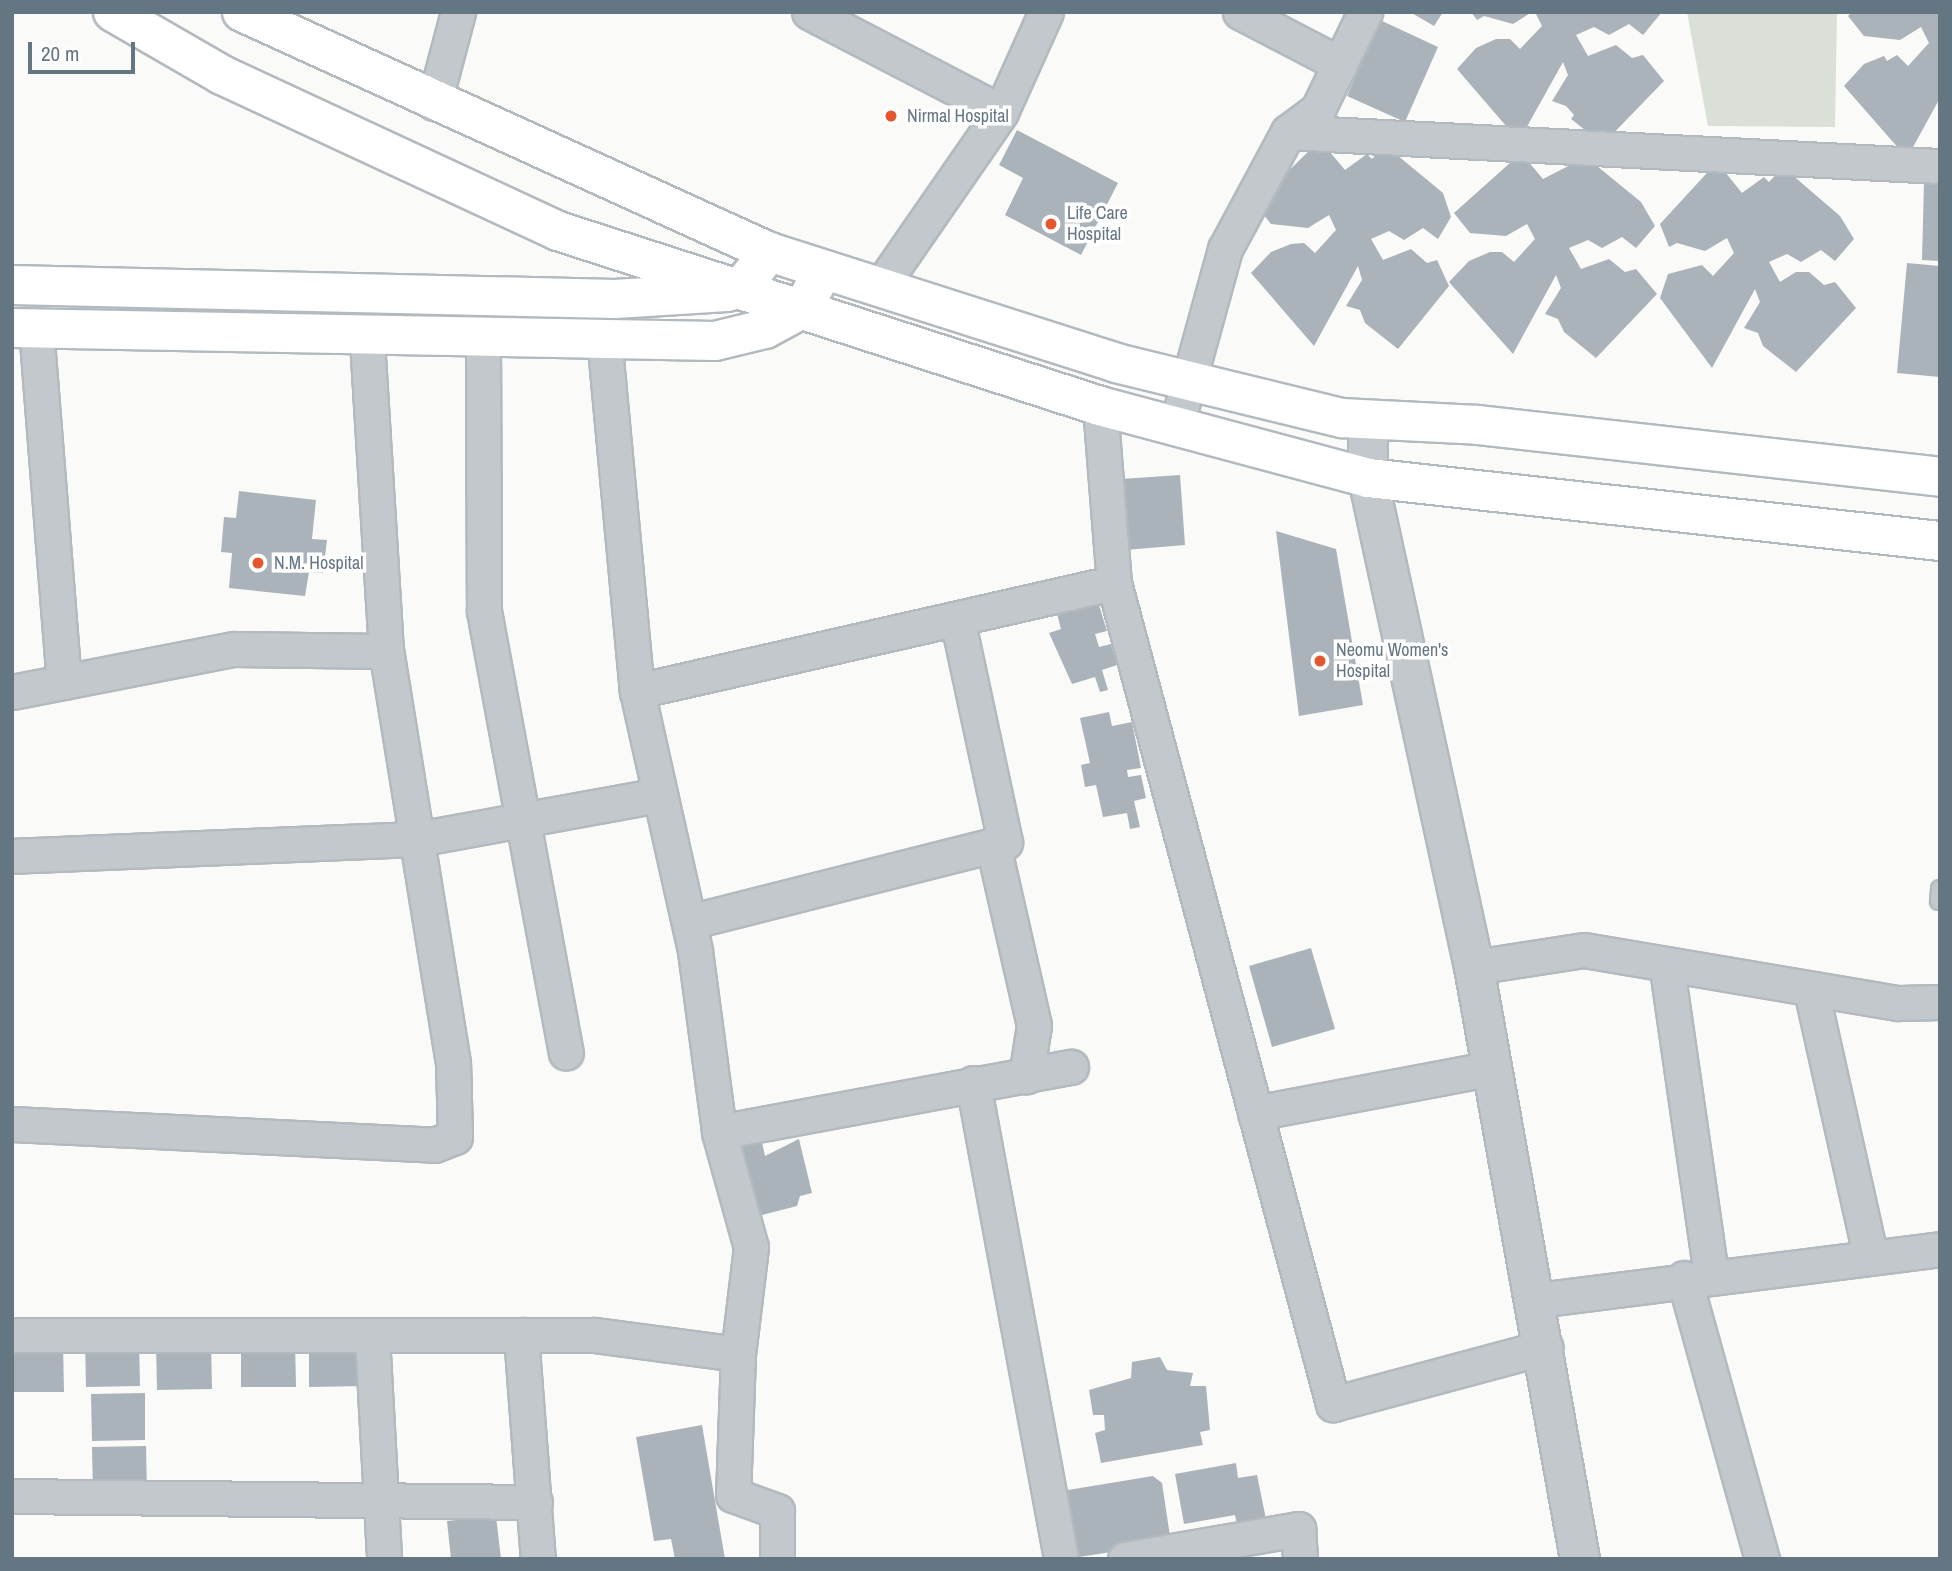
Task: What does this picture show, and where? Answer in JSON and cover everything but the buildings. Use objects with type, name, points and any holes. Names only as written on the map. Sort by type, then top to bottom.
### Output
[{"type":"main road","points":[[113,12],[222,75],[558,232],[741,288],[1100,406],[1368,478],[1940,541]]},
{"type":"main road","points":[[242,12],[434,103],[769,252],[823,271],[1190,381],[1368,420],[1478,425],[1940,477]]},
{"type":"main road","points":[[12,285],[615,299],[741,288],[769,252]]},
{"type":"main road","points":[[24,328],[367,338],[604,337],[715,341],[765,329],[802,309],[823,271]]},
{"type":"street","points":[[434,103],[458,12]]},
{"type":"street","points":[[808,12],[1001,112]]},
{"type":"street","points":[[880,287],[1001,112],[1046,12]]},
{"type":"street","points":[[1240,12],[1340,64]]},
{"type":"street","points":[[1176,427],[1225,249],[1288,132],[1318,109],[1365,12]]},
{"type":"street","points":[[1288,132],[1940,166]]},
{"type":"street","points":[[24,328],[64,682]]},
{"type":"street","points":[[604,337],[637,691],[689,922],[719,1132],[751,1247],[738,1354],[733,1495],[777,1511],[778,1559]]},
{"type":"street","points":[[12,1124],[434,1145],[455,1137],[453,1063],[386,651],[367,338]]},
{"type":"street","points":[[483,339],[484,611],[566,1052]]},
{"type":"street","points":[[1100,406],[1114,583],[1333,1404],[1546,1347]]},
{"type":"street","points":[[1368,420],[1368,478],[1474,967],[1546,1347],[1580,1559]]},
{"type":"street","points":[[637,691],[1114,583]]},
{"type":"street","points":[[689,922],[1005,842],[957,619]]},
{"type":"street","points":[[12,692],[234,649],[386,651]]},
{"type":"street","points":[[12,856],[416,839],[660,795]]},
{"type":"street","points":[[993,845],[1034,1025],[1026,1076]]},
{"type":"street","points":[[1474,967],[1584,950],[1667,969],[1811,990],[1940,1002]]},
{"type":"street","points":[[1667,969],[1698,1276],[1762,1559]]},
{"type":"street","points":[[1811,990],[1870,1254]]},
{"type":"street","points":[[719,1132],[1070,1067]]},
{"type":"street","points":[[1255,1114],[1493,1068]]},
{"type":"street","points":[[974,1083],[1061,1559]]},
{"type":"street","points":[[1537,1300],[1870,1254],[1940,1249]]},
{"type":"street","points":[[12,1335],[595,1335],[738,1354]]},
{"type":"street","points":[[372,1335],[383,1500],[384,1559]]},
{"type":"street","points":[[521,1335],[538,1559]]},
{"type":"street","points":[[12,1496],[534,1502]]},
{"type":"street","points":[[1125,1559],[1297,1529],[1300,1559]]},
{"type":"shaded area","points":[[1687,12],[1837,12],[1835,127],[1708,126]]},
{"type":"place","name":"Nirmal Hospital","points":[[891,116]]},
{"type":"place","name":"Life Care Hospital","points":[[1051,224]]},
{"type":"place","name":"N.M. Hospital","points":[[258,563]]},
{"type":"place","name":"Neomu Women's Hospital","points":[[1320,661]]}]
